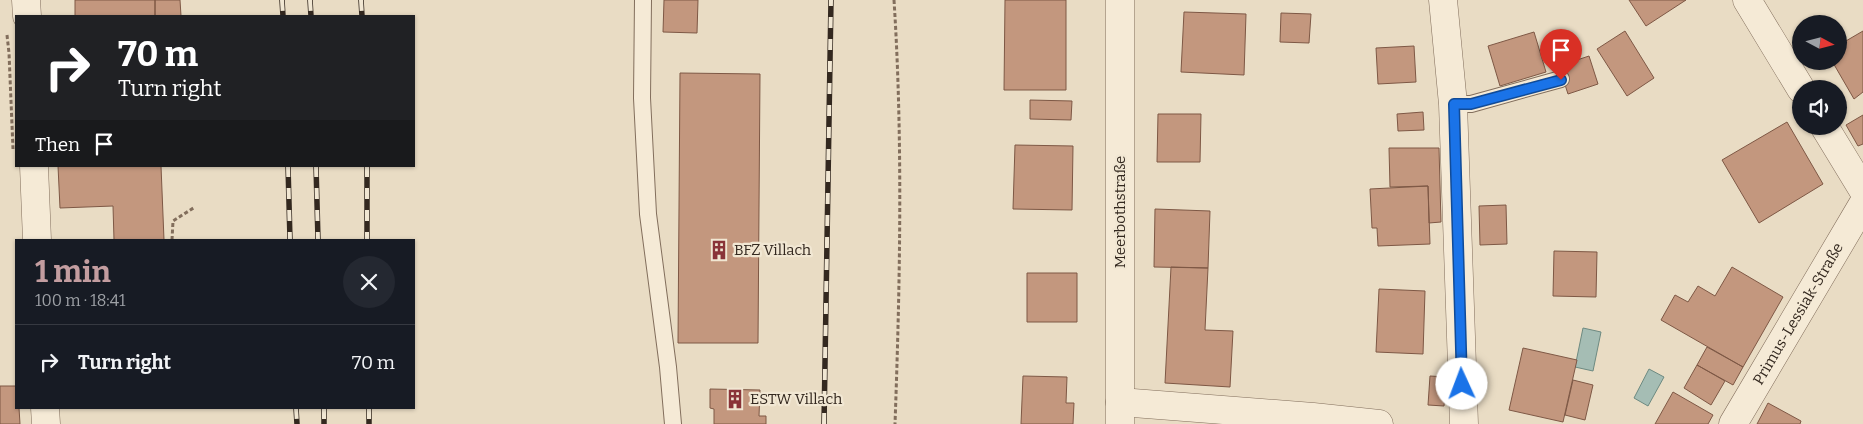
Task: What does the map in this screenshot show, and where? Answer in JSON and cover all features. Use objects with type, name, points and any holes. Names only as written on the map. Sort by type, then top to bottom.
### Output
[{"type":"street","points":[[19,15],[26,0]]},
{"type":"street","name":"Meerbothstraße","points":[[1120,0],[1120,413]]},
{"type":"street","points":[[1443,0],[1454,104],[1464,424]]},
{"type":"street","points":[[1747,0],[1796,80]]},
{"type":"street","points":[[1829,135],[1863,190]]},
{"type":"street","points":[[24,167],[37,239]]},
{"type":"street","name":"Primus-Lessiak-Straße","points":[[1733,424],[1863,204]]},
{"type":"street","points":[[45,409],[46,424]]},
{"type":"street","points":[[1120,413],[1313,417],[1380,424]]},
{"type":"lane","points":[[643,0],[642,98],[648,214],[668,367],[673,424]]},
{"type":"lane","points":[[1454,104],[1471,104],[1561,80]]},
{"type":"path","points":[[894,0],[897,49],[899,214],[899,305],[895,424]]},
{"type":"path","points":[[15,27],[9,53],[15,99]]},
{"type":"path","points":[[172,239],[173,221],[195,207]]},
{"type":"shaded area","points":[[1583,328],[1601,332],[1593,371],[1575,367]]},
{"type":"shaded area","points":[[1649,369],[1664,377],[1648,406],[1634,398]]},
{"type":"building","points":[[75,0],[155,0],[155,15],[75,15]]},
{"type":"building","points":[[155,0],[180,0],[181,15],[155,15]]},
{"type":"building","points":[[664,0],[698,0],[697,33],[663,32]]},
{"type":"building","points":[[1005,0],[1066,0],[1066,90],[1004,90]]},
{"type":"building","points":[[1629,0],[1686,0],[1646,26]]},
{"type":"building","points":[[1184,12],[1246,14],[1244,75],[1181,72]]},
{"type":"building","points":[[1281,13],[1311,14],[1309,43],[1280,42]]},
{"type":"building","points":[[1625,31],[1654,78],[1627,96],[1597,49]]},
{"type":"building","points":[[1863,31],[1863,92],[1854,99],[1847,87],[1847,80],[1843,80],[1837,70],[1848,70],[1848,40]]},
{"type":"building","points":[[1534,32],[1546,72],[1500,86],[1488,46]]},
{"type":"building","points":[[1414,46],[1416,82],[1378,84],[1376,48]]},
{"type":"building","points":[[1589,56],[1598,84],[1568,94],[1559,66]]},
{"type":"building","name":"BFZ Villach","points":[[680,73],[760,74],[758,343],[678,343]]},
{"type":"building","points":[[1030,100],[1072,101],[1071,120],[1030,119]]},
{"type":"building","points":[[1423,112],[1424,130],[1398,131],[1397,114]]},
{"type":"building","points":[[1158,114],[1201,114],[1200,162],[1157,162]]},
{"type":"building","points":[[1863,115],[1863,144],[1858,146],[1847,124]]},
{"type":"building","points":[[1787,122],[1792,131],[1792,135],[1795,135],[1823,184],[1759,223],[1722,160]]},
{"type":"building","points":[[1015,145],[1073,146],[1072,210],[1013,209]]},
{"type":"building","points":[[1389,148],[1439,148],[1441,222],[1429,223],[1428,186],[1390,187]]},
{"type":"building","points":[[58,167],[161,167],[164,239],[114,239],[113,206],[60,208]]},
{"type":"building","points":[[1428,186],[1430,244],[1378,246],[1377,228],[1372,228],[1370,189]]},
{"type":"building","points":[[1506,205],[1507,244],[1480,245],[1479,206]]},
{"type":"building","points":[[1155,209],[1210,211],[1208,268],[1154,267]]},
{"type":"building","points":[[1554,251],[1597,252],[1596,297],[1553,296]]},
{"type":"building","points":[[1171,267],[1208,268],[1205,330],[1233,331],[1230,387],[1165,383]]},
{"type":"building","points":[[1732,267],[1783,297],[1743,367],[1661,320],[1675,295],[1688,302],[1698,286],[1715,296]]},
{"type":"building","points":[[1027,273],[1077,273],[1077,322],[1027,322]]},
{"type":"building","points":[[1379,289],[1425,291],[1423,354],[1376,352]]},
{"type":"building","points":[[1707,347],[1743,367],[1733,385],[1697,365]]},
{"type":"building","points":[[1523,348],[1577,360],[1563,422],[1509,410]]},
{"type":"building","points":[[1697,365],[1725,381],[1711,405],[1684,388]]},
{"type":"building","points":[[1023,376],[1067,377],[1066,403],[1074,403],[1073,424],[1021,424]]},
{"type":"building","points":[[1430,376],[1446,377],[1444,406],[1428,405]]},
{"type":"building","points":[[1573,380],[1593,385],[1585,420],[1565,415]]},
{"type":"building","points":[[0,386],[15,386],[15,409],[19,409],[20,424],[0,424]]},
{"type":"building","name":"ESTW Villach","points":[[710,389],[760,390],[759,416],[766,416],[766,424],[714,424],[714,409],[710,408]]},
{"type":"building","points":[[1673,392],[1713,415],[1708,424],[1655,424]]},
{"type":"building","points":[[1768,403],[1801,421],[1800,424],[1757,424]]},
{"type":"railway","points":[[282,0],[283,15]]},
{"type":"railway","points":[[310,0],[311,15]]},
{"type":"railway","points":[[361,0],[362,15]]},
{"type":"railway","points":[[824,424],[831,0]]},
{"type":"railway","points":[[288,167],[290,239]]},
{"type":"railway","points":[[316,167],[318,239]]},
{"type":"railway","points":[[367,167],[367,239]]},
{"type":"railway","points":[[296,409],[297,424]]},
{"type":"railway","points":[[324,409],[324,424]]},
{"type":"railway","points":[[369,409],[369,424]]},
{"type":"place","name":"BFZ Villach","points":[[719,250]]},
{"type":"place","name":"ESTW Villach","points":[[735,399]]},
{"type":"route","points":[[1462,384],[1454,104],[1471,104],[1561,80]]}]
